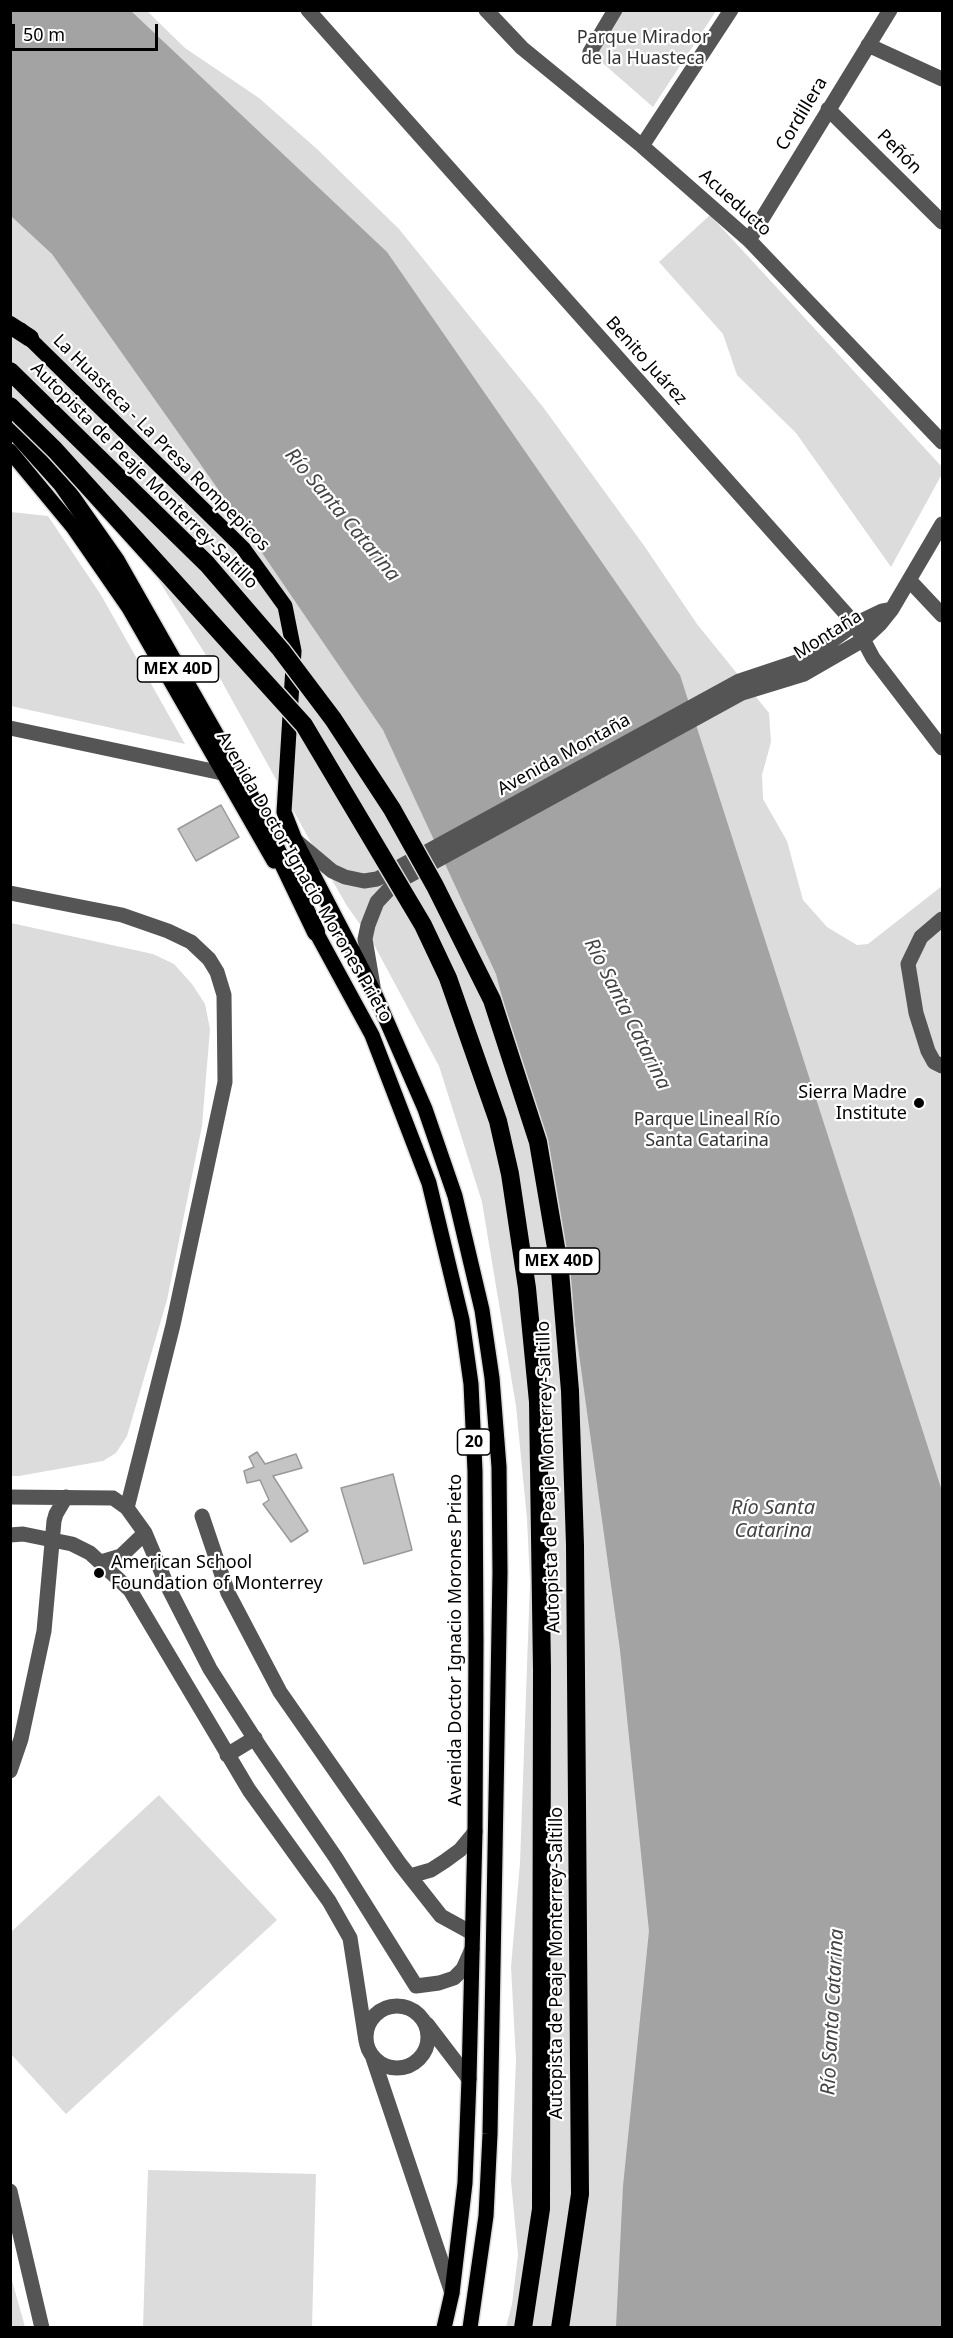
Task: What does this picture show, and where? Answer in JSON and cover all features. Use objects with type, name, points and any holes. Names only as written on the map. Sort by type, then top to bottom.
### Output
[{"type":"highway","points":[[10,325],[30,338]]},
{"type":"highway","name":"Autopista de Peaje Monterrey-Saltillo","points":[[10,371],[207,564],[281,650],[333,719],[392,809],[430,876],[492,1000],[538,1142],[561,1271],[570,1391],[575,1545],[580,2194],[560,2328]]},
{"type":"highway","name":"Autopista de Peaje Monterrey-Saltillo","points":[[10,406],[55,450],[304,725],[423,925],[448,978],[498,1121],[510,1174],[527,1288],[538,1402],[542,1670],[541,2209],[523,2328]]},
{"type":"highway","name":"MEX 40D","points":[[10,426],[62,484],[116,561],[256,807],[316,932]]},
{"type":"main road","name":"La Huasteca - La Presa Rompepicos","points":[[10,319],[243,548],[285,606],[294,651],[284,812]]},
{"type":"main road","name":"Avenida Doctor Ignacio Morones Prieto","points":[[10,451],[73,527],[129,608],[222,773],[316,932],[372,1035],[429,1183],[462,1320],[471,1384],[475,1471],[475,1832],[465,2183],[452,2293],[444,2328]]},
{"type":"main road","name":"Avenida Doctor Ignacio Morones Prieto","points":[[284,812],[295,840],[374,992],[425,1109],[455,1196],[482,1310],[492,1378],[497,1445],[500,1574],[491,2122],[486,2216],[470,2328]]},
{"type":"street","name":"Benito Juárez","points":[[308,10],[855,624],[873,658],[942,748]]},
{"type":"street","name":"Acueducto","points":[[486,10],[522,48],[642,146],[748,240],[942,442]]},
{"type":"street","points":[[590,52],[615,10]]},
{"type":"street","points":[[642,146],[731,10]]},
{"type":"street","name":"Cordillera","points":[[748,240],[891,10]]},
{"type":"street","points":[[868,45],[942,79]]},
{"type":"street","name":"Peñón","points":[[828,109],[942,222]]},
{"type":"street","name":"Montaña","points":[[741,687],[804,674],[863,640],[892,609],[942,524]]},
{"type":"street","points":[[910,581],[942,615]]},
{"type":"street","name":"Montaña","points":[[855,624],[882,611],[892,609]]},
{"type":"street","name":"Avenida Montaña","points":[[295,840],[332,871],[345,877],[363,881],[391,879],[741,687],[818,651],[855,624]]},
{"type":"street","points":[[10,728],[222,773]]},
{"type":"street","name":"Avenida Montaña","points":[[374,992],[365,939],[377,902],[391,879]]},
{"type":"street","points":[[10,893],[122,915],[168,931],[201,949],[217,972],[224,995],[225,1082],[173,1324],[127,1508]]},
{"type":"street","points":[[942,919],[921,937],[908,964],[916,1013],[928,1051],[934,1062],[942,1066]]},
{"type":"street","points":[[10,1497],[113,1498],[127,1508],[145,1533],[166,1583],[210,1669],[336,1858],[416,1986],[421,2018],[429,2033],[428,2044],[423,2055],[415,2063],[404,2068],[382,2065],[373,2058]]},
{"type":"street","points":[[10,1771],[21,1739],[44,1631],[51,1540],[56,1514],[66,1497]]},
{"type":"street","points":[[202,1516],[228,1593],[280,1692],[410,1876],[441,1916],[472,1933]]},
{"type":"street","points":[[101,1562],[121,1556],[145,1533]]},
{"type":"street","points":[[10,1534],[23,1534],[72,1544],[90,1553],[130,1590],[249,1790],[329,1901],[350,1938],[366,2041],[452,2293]]},
{"type":"street","points":[[227,1755],[255,1738]]},
{"type":"street","points":[[410,1876],[431,1870],[460,1850],[475,1832]]},
{"type":"street","points":[[416,1986],[439,1983],[454,1978],[463,1970],[472,1949]]},
{"type":"street","points":[[366,2041],[367,2028],[373,2017],[382,2009],[400,2006],[421,2018],[469,2079]]},
{"type":"street","points":[[10,2191],[42,2328]]},
{"type":"green space","name":"Río Santa Catarina","points":[[10,11],[147,11],[185,48],[259,98],[317,149],[399,229],[543,407],[645,547],[697,624],[769,713],[771,742],[762,775],[763,799],[787,841],[803,900],[827,927],[857,945],[868,944],[942,886],[942,2327],[506,2327],[512,2304],[518,2255],[511,2181],[516,2060],[511,1967],[520,1863],[530,1582],[527,1519],[516,1406],[482,1202],[439,1066],[372,941],[347,906],[216,671],[133,540],[62,453],[11,396]]},
{"type":"green space","name":"Parque Mirador de la Huasteca","points":[[615,11],[716,11],[653,107],[590,52]]},
{"type":"green space","points":[[710,215],[942,467],[942,474],[891,567],[796,433],[737,375],[723,334],[659,262]]},
{"type":"green space","points":[[11,512],[48,516],[101,595],[185,744],[11,706]]},
{"type":"green space","points":[[11,923],[153,954],[174,964],[192,984],[205,1004],[210,1029],[202,1126],[167,1300],[127,1436],[116,1453],[103,1461],[19,1476],[10,1476]]},
{"type":"green space","points":[[159,1795],[277,1920],[66,2114],[11,2054],[11,1932]]},
{"type":"green space","points":[[148,2170],[316,2174],[312,2327],[143,2327]]},
{"type":"green space","points":[[11,2277],[25,2327],[11,2327]]},
{"type":"water","name":"Río Santa Catarina","points":[[10,11],[131,11],[387,252],[680,675],[942,1491],[942,2327],[616,2327],[623,2186],[649,1931],[620,1650],[560,1217],[496,974],[383,730],[230,506],[52,254],[11,216]]},
{"type":"building","points":[[221,805],[239,837],[196,861],[178,829]]},
{"type":"building","points":[[257,1452],[265,1464],[296,1454],[302,1468],[273,1476],[308,1531],[291,1542],[263,1504],[269,1500],[260,1480],[247,1483],[244,1471],[254,1467],[249,1457]]},
{"type":"building","points":[[393,1474],[412,1550],[364,1564],[341,1488]]},
{"type":"place","name":"Sierra Madre Institute","points":[[919,1103]]},
{"type":"place","name":"American School Foundation of Monterrey","points":[[99,1573]]},
{"type":"park label","name":"Parque Lineal Río Santa Catarina","points":[[707,1130]]}]
